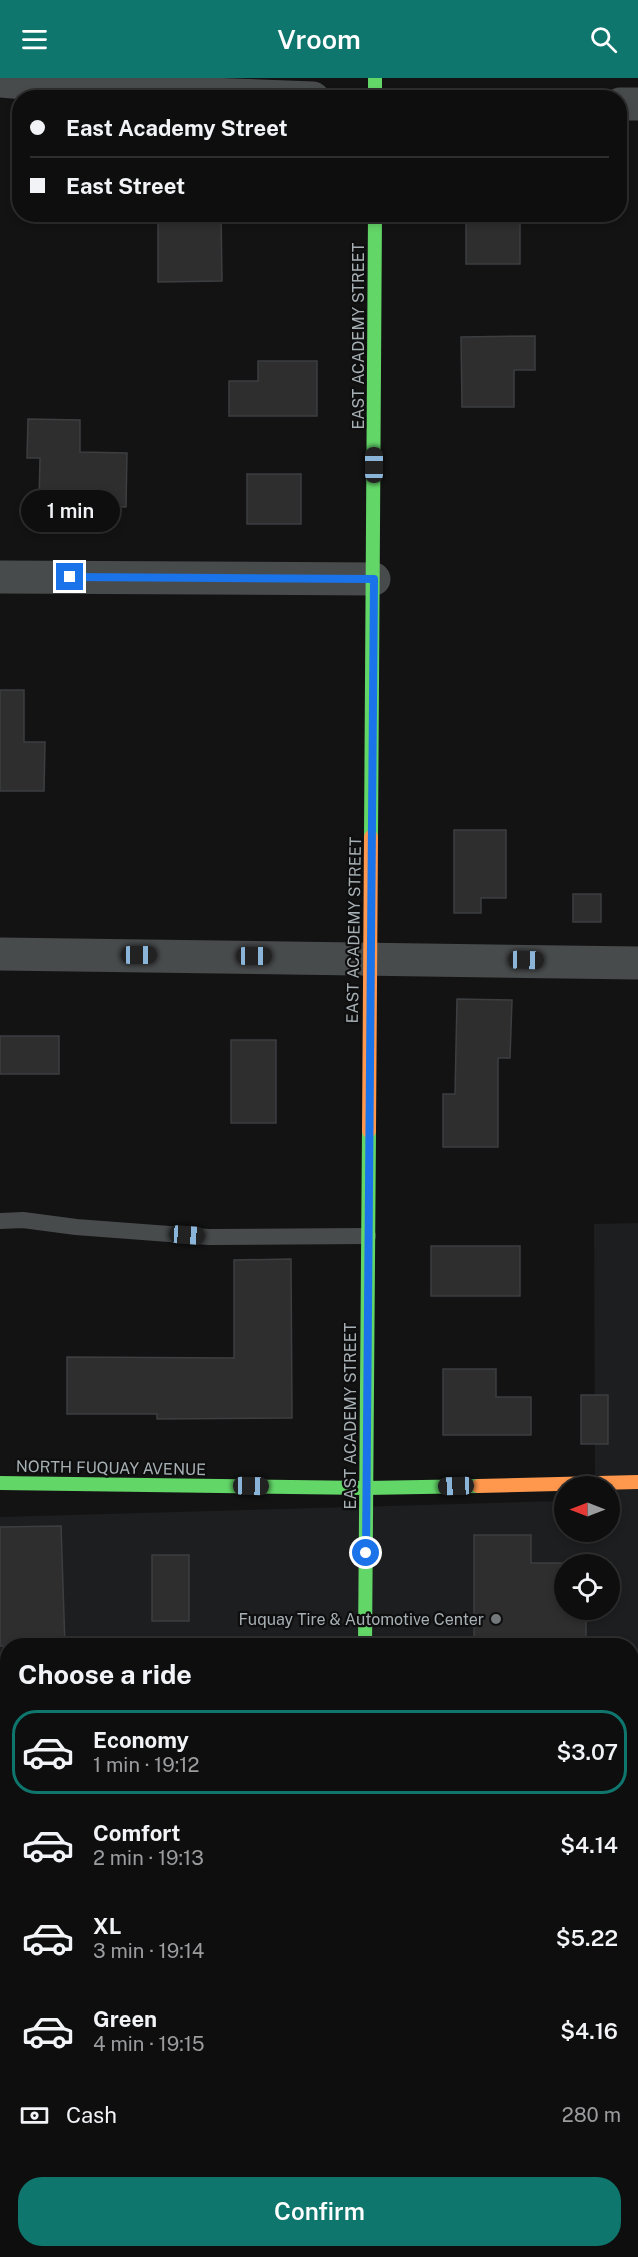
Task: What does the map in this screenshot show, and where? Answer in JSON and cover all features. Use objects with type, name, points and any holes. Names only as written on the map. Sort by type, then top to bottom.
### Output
[{"type":"street","points":[[0,81],[102,90]]},
{"type":"street","name":"EAST ACADEMY STREET","points":[[365,1638],[375,222]]},
{"type":"street","points":[[0,577],[374,579]]},
{"type":"street","points":[[0,954],[370,957],[638,963]]},
{"type":"street","name":"NORTH FUQUAY AVENUE","points":[[0,1483],[366,1488],[638,1482]]},
{"type":"lane","points":[[0,1221],[23,1220],[76,1227],[209,1237],[368,1236]]},
{"type":"shaded area","points":[[638,1223],[638,1638],[0,1638],[0,1517],[554,1501],[554,1542],[620,1542],[620,1476],[595,1476],[594,1224]]},
{"type":"building","points":[[158,222],[221,222],[222,281],[158,282]]},
{"type":"building","points":[[466,222],[520,222],[520,264],[466,264]]},
{"type":"building","points":[[535,336],[535,370],[514,370],[514,407],[462,407],[461,337]]},
{"type":"building","points":[[258,361],[317,361],[317,416],[229,416],[229,381],[258,381]]},
{"type":"building","points":[[28,419],[80,420],[80,452],[127,453],[126,507],[39,505],[40,458],[27,458]]},
{"type":"building","points":[[247,474],[301,474],[301,524],[247,524]]},
{"type":"building","points":[[0,690],[24,690],[24,742],[45,742],[44,791],[0,791]]},
{"type":"building","points":[[454,830],[506,830],[506,898],[481,898],[481,913],[454,913]]},
{"type":"building","points":[[573,894],[601,894],[601,922],[573,922]]},
{"type":"building","points":[[457,999],[512,1000],[510,1058],[498,1058],[498,1147],[443,1147],[443,1094],[455,1094]]},
{"type":"building","points":[[0,1036],[59,1036],[59,1074],[0,1074]]},
{"type":"building","points":[[231,1040],[276,1040],[276,1123],[231,1123]]},
{"type":"building","points":[[431,1246],[520,1246],[520,1296],[431,1296]]},
{"type":"building","points":[[291,1259],[292,1418],[157,1419],[157,1414],[67,1414],[67,1357],[234,1358],[234,1260]]},
{"type":"building","points":[[443,1369],[496,1369],[496,1397],[531,1397],[531,1435],[443,1435]]},
{"type":"building","points":[[581,1395],[608,1395],[608,1444],[581,1444]]},
{"type":"building","points":[[61,1526],[65,1638],[0,1638],[0,1527]]},
{"type":"building","points":[[474,1535],[531,1535],[531,1563],[554,1563],[554,1620],[586,1620],[586,1638],[474,1638]]},
{"type":"building","points":[[152,1555],[189,1555],[189,1621],[152,1621]]},
{"type":"traffic: fast","points":[[375,78],[375,90]]},
{"type":"traffic: fast","points":[[371,837],[375,222]]},
{"type":"traffic: fast","points":[[365,1638],[369,1131]]},
{"type":"traffic: fast","points":[[0,1483],[366,1488],[478,1486]]},
{"type":"traffic: slow","points":[[369,1131],[371,837]]},
{"type":"traffic: slow","points":[[478,1486],[638,1482]]},
{"type":"place","name":"Fuquay Tire & Automotive Center","points":[[496,1619]]},
{"type":"route","points":[[70,577],[374,579],[366,1553]]}]
